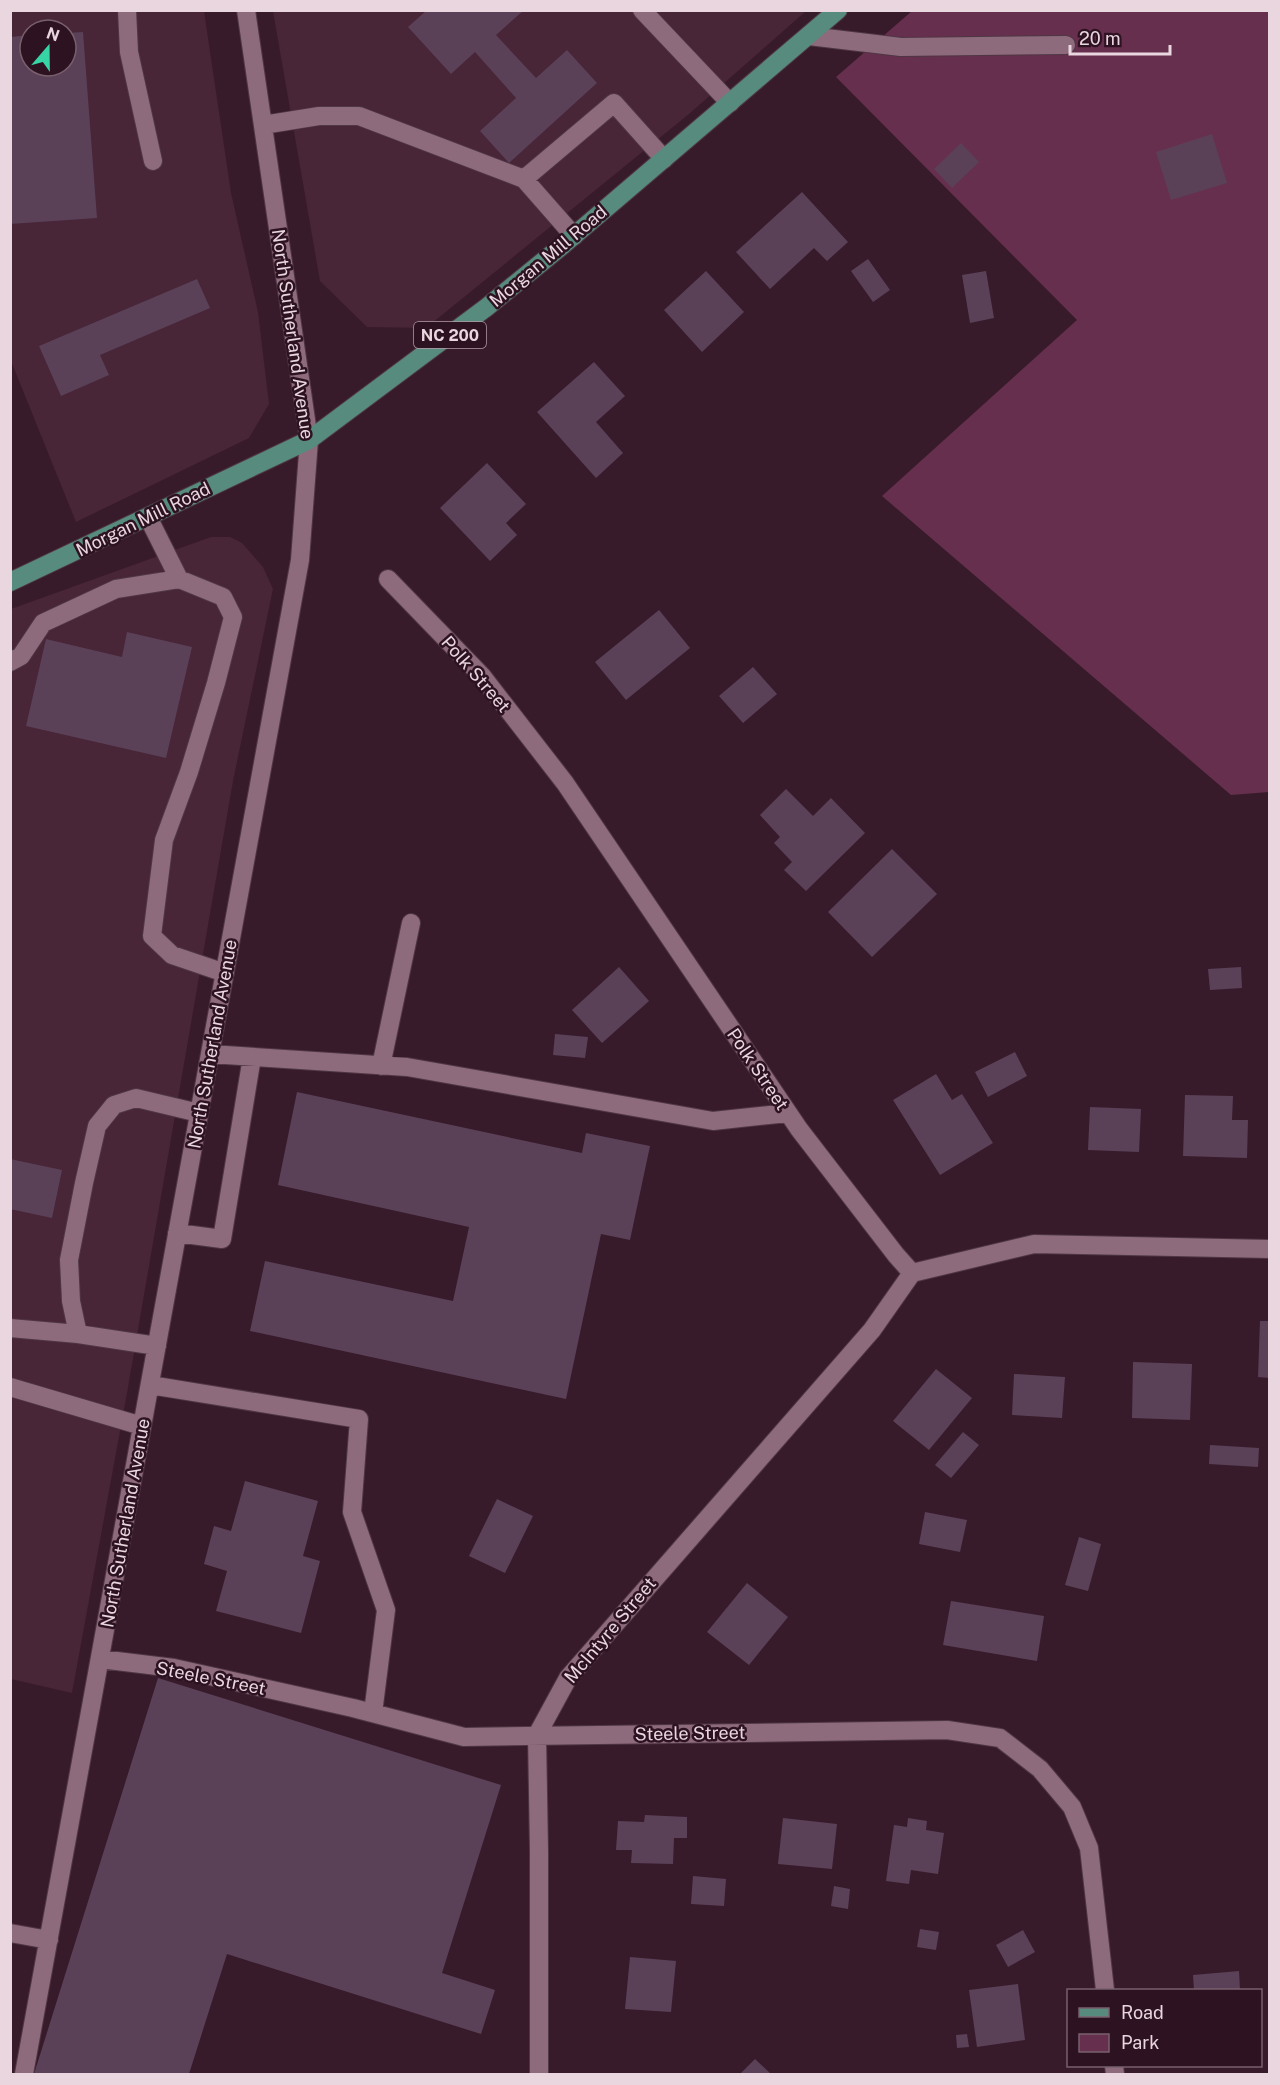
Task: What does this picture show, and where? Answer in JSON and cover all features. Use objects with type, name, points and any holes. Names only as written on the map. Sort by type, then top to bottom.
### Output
[{"type":"main road","name":"Morgan Mill Road","points":[[10,582],[309,440],[487,307],[574,236],[838,10]]},
{"type":"street","points":[[127,10],[129,52],[153,161]]},
{"type":"street","name":"North Sutherland Avenue","points":[[24,2074],[300,560],[309,440],[246,10]]},
{"type":"street","points":[[642,10],[730,103]]},
{"type":"street","points":[[809,36],[901,47],[1066,45]]},
{"type":"street","points":[[524,179],[614,103],[664,159]]},
{"type":"street","points":[[263,125],[319,116],[359,116],[524,179],[574,236]]},
{"type":"street","points":[[148,517],[179,579]]},
{"type":"street","points":[[10,662],[21,656],[43,623],[116,589],[179,579],[223,597],[233,617],[189,772],[164,840],[152,936],[172,955],[225,973]]},
{"type":"street","name":"Polk Street","points":[[388,579],[482,676],[565,783],[788,1113],[912,1273]]},
{"type":"street","points":[[381,1065],[411,923]]},
{"type":"street","points":[[210,1054],[407,1067],[713,1121],[788,1113]]},
{"type":"street","points":[[177,1233],[222,1239],[252,1057]]},
{"type":"street","points":[[78,1334],[71,1301],[69,1260],[97,1126],[114,1105],[136,1098],[199,1113]]},
{"type":"street","points":[[912,1273],[1034,1244],[1269,1249]]},
{"type":"street","name":"McIntyre Street","points":[[538,2074],[537,1735],[567,1678],[872,1330],[912,1273]]},
{"type":"street","points":[[10,1328],[78,1334],[157,1346]]},
{"type":"street","points":[[150,1385],[359,1419],[352,1512],[386,1610],[373,1713]]},
{"type":"street","points":[[10,1387],[142,1426]]},
{"type":"street","name":"Steele Street","points":[[100,1659],[174,1668],[373,1713],[464,1737],[947,1730],[999,1738],[1040,1769],[1072,1808],[1089,1848],[1105,1989]]},
{"type":"street","points":[[10,1933],[49,1940]]},
{"type":"shaded area","points":[[11,11],[204,11],[231,193],[258,312],[269,404],[249,438],[76,522],[11,361]]},
{"type":"shaded area","points":[[273,11],[806,11],[689,114],[426,328],[367,327],[320,281]]},
{"type":"shaded area","points":[[211,537],[230,537],[242,543],[263,567],[273,589],[233,781],[127,1393],[72,1693],[11,1679],[11,609]]},
{"type":"green space","points":[[912,11],[1269,11],[1269,792],[1231,795],[882,496],[1077,320],[836,77]]},
{"type":"building","points":[[427,10],[524,10],[496,35],[536,78],[567,50],[597,83],[509,163],[480,131],[516,98],[475,52],[451,74],[408,27]]},
{"type":"building","points":[[78,32],[83,32],[97,218],[10,224],[10,37],[18,36],[18,78],[78,78]]},
{"type":"building","points":[[1212,134],[1227,183],[1171,200],[1156,152]]},
{"type":"building","points":[[961,143],[979,162],[952,188],[934,169]]},
{"type":"building","points":[[802,192],[848,242],[827,261],[814,248],[770,289],[736,252]]},
{"type":"building","points":[[868,259],[890,290],[873,302],[851,271]]},
{"type":"building","points":[[706,271],[744,312],[702,352],[664,310]]},
{"type":"building","points":[[986,271],[994,318],[970,323],[962,275]]},
{"type":"building","points":[[197,279],[210,308],[100,355],[109,375],[61,396],[39,346]]},
{"type":"building","points":[[594,362],[625,396],[596,422],[623,453],[596,478],[537,412]]},
{"type":"building","points":[[487,463],[526,504],[506,523],[517,535],[490,561],[440,508]]},
{"type":"building","points":[[659,610],[690,648],[626,700],[595,662]]},
{"type":"building","points":[[127,632],[192,647],[166,758],[26,726],[46,639],[122,657]]},
{"type":"building","points":[[753,667],[777,694],[743,723],[719,696]]},
{"type":"building","points":[[786,789],[813,816],[831,798],[865,833],[806,891],[784,870],[792,862],[774,843],[780,837],[760,815]]},
{"type":"building","points":[[892,849],[937,894],[872,957],[828,912]]},
{"type":"building","points":[[619,967],[649,1001],[602,1043],[572,1010]]},
{"type":"building","points":[[1241,967],[1242,988],[1210,990],[1208,969]]},
{"type":"building","points":[[555,1034],[588,1037],[585,1058],[553,1055]]},
{"type":"building","points":[[1015,1052],[1027,1076],[988,1097],[975,1072]]},
{"type":"building","points":[[936,1074],[952,1100],[962,1094],[993,1143],[940,1175],[893,1100]]},
{"type":"building","points":[[297,1092],[582,1153],[586,1133],[650,1146],[630,1240],[601,1234],[566,1399],[250,1331],[265,1261],[453,1301],[469,1227],[278,1185]]},
{"type":"building","points":[[1185,1095],[1233,1096],[1232,1120],[1248,1120],[1247,1158],[1183,1156]]},
{"type":"building","points":[[1090,1107],[1141,1109],[1139,1152],[1088,1150]]},
{"type":"building","points":[[10,1159],[62,1170],[52,1218],[10,1209]]},
{"type":"building","points":[[1260,1321],[1270,1321],[1270,1378],[1258,1377]]},
{"type":"building","points":[[1133,1362],[1192,1364],[1190,1420],[1132,1418]]},
{"type":"building","points":[[936,1369],[972,1398],[929,1450],[893,1421]]},
{"type":"building","points":[[1014,1374],[1065,1377],[1062,1418],[1012,1415]]},
{"type":"building","points":[[963,1432],[979,1445],[951,1478],[935,1465]]},
{"type":"building","points":[[1210,1445],[1259,1448],[1258,1467],[1209,1464]]},
{"type":"building","points":[[245,1481],[318,1501],[303,1556],[320,1561],[301,1633],[216,1611],[227,1571],[204,1564],[214,1526],[231,1531]]},
{"type":"building","points":[[497,1499],[533,1516],[505,1573],[469,1556]]},
{"type":"building","points":[[925,1512],[967,1520],[960,1552],[919,1544]]},
{"type":"building","points":[[1079,1537],[1101,1544],[1088,1591],[1065,1585]]},
{"type":"building","points":[[747,1583],[788,1617],[749,1665],[707,1632]]},
{"type":"building","points":[[951,1601],[1044,1616],[1037,1661],[943,1645]]},
{"type":"building","points":[[158,1678],[501,1785],[442,1973],[495,1990],[481,2034],[227,1954],[189,2074],[34,2074]]},
{"type":"building","points":[[645,1815],[687,1817],[687,1838],[674,1838],[673,1864],[631,1863],[632,1850],[616,1850],[618,1821],[644,1822]]},
{"type":"building","points":[[783,1818],[837,1824],[832,1869],[778,1864]]},
{"type":"building","points":[[908,1818],[927,1821],[926,1830],[944,1833],[938,1874],[911,1870],[909,1884],[886,1881],[894,1825],[907,1827]]},
{"type":"building","points":[[693,1876],[726,1879],[724,1906],[691,1904]]},
{"type":"building","points":[[834,1886],[850,1889],[848,1909],[831,1906]]},
{"type":"building","points":[[920,1929],[939,1932],[936,1950],[917,1947]]},
{"type":"building","points":[[1023,1930],[1035,1952],[1008,1967],[996,1945]]},
{"type":"building","points":[[630,1957],[676,1961],[671,2012],[625,2009]]},
{"type":"building","points":[[1239,1971],[1240,1989],[1194,1989],[1193,1975]]},
{"type":"building","points":[[1018,1984],[1025,2040],[977,2047],[969,1990]]},
{"type":"building","points":[[967,2034],[969,2047],[957,2048],[956,2035]]},
{"type":"building","points":[[755,2059],[771,2074],[740,2074]]}]
